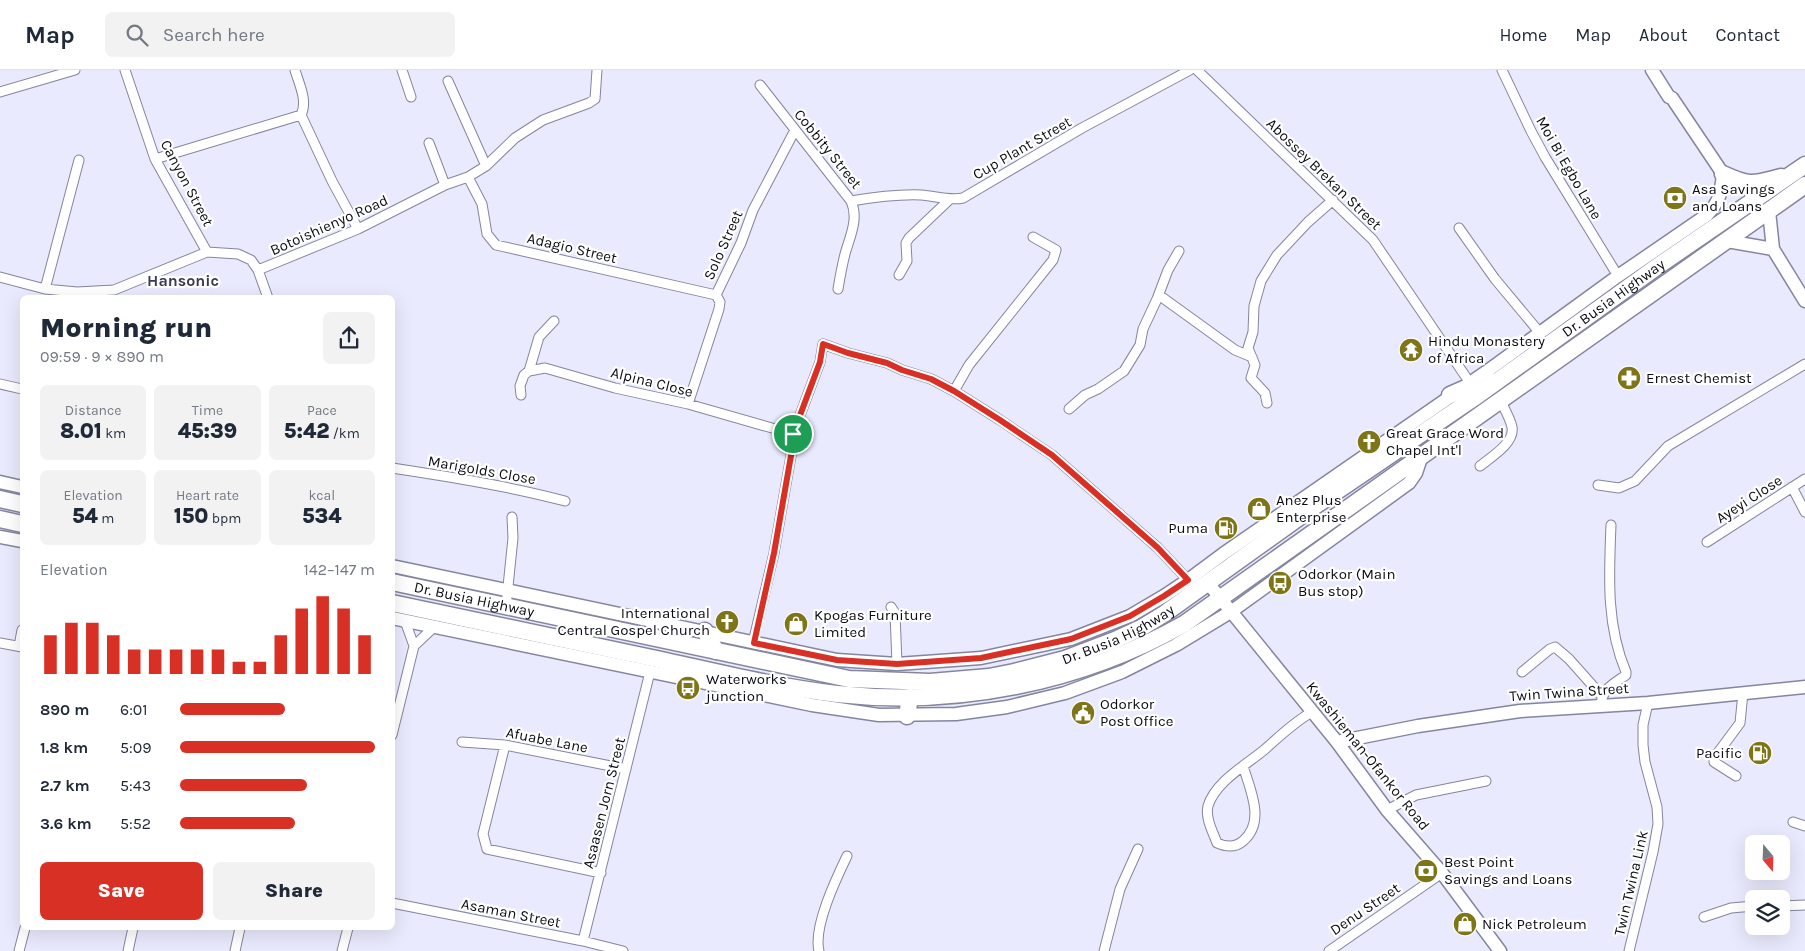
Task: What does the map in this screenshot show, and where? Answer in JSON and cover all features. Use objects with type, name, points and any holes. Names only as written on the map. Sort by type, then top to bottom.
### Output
[{"type":"highway","name":"Dr. Busia Highway","points":[[395,582],[507,598],[716,651],[849,679],[930,682],[989,677],[1065,659],[1116,640],[1164,614],[1351,482],[1477,384],[1502,378],[1658,266],[1805,165]]},
{"type":"highway","points":[[1723,174],[1743,183],[1753,184],[1791,175]]},
{"type":"highway","name":"Dr. Busia Highway","points":[[395,604],[837,694],[910,697],[957,695],[1038,681],[1090,666],[1138,647],[1184,624],[1805,185]]},
{"type":"highway","points":[[1450,395],[1477,384]]},
{"type":"highway","points":[[1221,598],[1230,584],[1237,578],[1332,511],[1339,504],[1351,482]]},
{"type":"highway","points":[[0,519],[20,524]]},
{"type":"highway","points":[[1138,647],[1203,601],[1208,594],[1208,583]]},
{"type":"highway","points":[[705,631],[716,651]]},
{"type":"highway","points":[[907,716],[910,697]]},
{"type":"street","points":[[0,92],[75,70]]},
{"type":"street","name":"Canyon Street","points":[[125,70],[155,159],[208,252]]},
{"type":"street","points":[[295,70],[304,101],[301,115],[332,181],[358,229]]},
{"type":"street","points":[[402,70],[411,97]]},
{"type":"street","name":"Botoishienyo Road","points":[[0,277],[45,289],[115,294],[208,252],[238,254],[251,260],[258,270],[358,229],[445,185],[468,177],[486,166],[515,138],[543,120],[595,99],[597,70]]},
{"type":"street","name":"Cup Plant Street","points":[[899,275],[907,261],[906,243],[909,238],[949,200],[968,195],[1082,128],[1190,70]]},
{"type":"street","name":"Abossey Brekan Street","points":[[1197,70],[1373,240],[1477,384]]},
{"type":"street","name":"Moi Bi Egbo Lane","points":[[1502,70],[1545,157],[1618,276]]},
{"type":"street","points":[[1477,384],[1540,333],[1618,276],[1707,216],[1717,204],[1721,195],[1723,174],[1652,70]]},
{"type":"street","points":[[448,81],[486,166]]},
{"type":"street","name":"Cobbity Street","points":[[760,85],[851,201],[885,195],[924,195],[949,200]]},
{"type":"street","points":[[155,159],[301,115]]},
{"type":"street","name":"Solo Street","points":[[688,404],[719,309],[720,302],[716,295],[741,243],[753,210],[795,130]]},
{"type":"street","points":[[429,143],[445,185]]},
{"type":"street","points":[[45,289],[79,160]]},
{"type":"street","name":"Adagio Street","points":[[468,177],[482,204],[487,234],[496,245],[716,295]]},
{"type":"street","points":[[1267,402],[1264,392],[1251,378],[1255,365],[1248,348],[1253,332],[1254,306],[1261,281],[1277,255],[1332,200]]},
{"type":"street","points":[[838,289],[855,218],[855,210],[851,201]]},
{"type":"street","points":[[1769,211],[1773,249],[1805,301]]},
{"type":"street","points":[[1459,228],[1495,279],[1540,333]]},
{"type":"street","points":[[954,391],[969,365],[1053,260],[1056,250],[1033,237]]},
{"type":"street","points":[[1727,241],[1773,249]]},
{"type":"street","points":[[1069,408],[1085,395],[1098,389],[1124,371],[1140,345],[1143,329],[1157,300],[1168,270],[1179,251]]},
{"type":"street","points":[[258,270],[267,295]]},
{"type":"street","points":[[1157,300],[1163,298],[1235,350],[1252,357]]},
{"type":"street","points":[[521,395],[520,386],[524,375],[529,370],[539,337],[554,321]]},
{"type":"street","points":[[754,643],[774,553],[792,450],[793,434],[820,362],[823,344],[848,353],[887,363],[931,379],[954,391],[1052,455],[1158,548],[1188,580]]},
{"type":"street","points":[[1598,485],[1618,488],[1635,481],[1668,446],[1805,364]]},
{"type":"street","name":"Alpina Close","points":[[529,370],[546,368],[615,388],[688,404],[793,434]]},
{"type":"street","points":[[0,384],[20,389]]},
{"type":"street","name":"Dr. Busia Highway","points":[[395,567],[507,598],[705,631],[837,660],[897,664],[981,658],[1071,639],[1130,616],[1188,580],[1222,554],[1450,395]]},
{"type":"street","points":[[1480,466],[1509,440],[1512,434],[1512,426],[1500,400]]},
{"type":"street","points":[[399,620],[812,705],[879,715],[956,714],[998,708],[1065,693],[1122,672],[1176,645],[1232,611],[1408,483],[1416,473],[1422,455]]},
{"type":"street","name":"Marigolds Close","points":[[395,468],[484,482],[566,501]]},
{"type":"street","name":"Ayeyi Close","points":[[1707,542],[1805,479]]},
{"type":"street","points":[[0,482],[20,487]]},
{"type":"street","points":[[1792,487],[1805,512]]},
{"type":"street","points":[[507,598],[513,538],[512,517]]},
{"type":"street","points":[[1522,672],[1555,647],[1569,659],[1601,700],[1610,686],[1626,676],[1611,617],[1609,570],[1611,525]]},
{"type":"street","points":[[0,536],[20,541]]},
{"type":"street","name":"Kwashieman-Ofankor Road","points":[[1208,583],[1337,742],[1387,810],[1442,873],[1500,951]]},
{"type":"street","points":[[890,607],[895,613],[897,664]]},
{"type":"street","points":[[399,620],[414,646]]},
{"type":"street","points":[[1209,625],[1230,624],[1246,630]]},
{"type":"street","points":[[395,723],[414,646],[434,627]]},
{"type":"street","points":[[0,643],[20,647]]},
{"type":"street","name":"Asaasen Jorn Street","points":[[583,941],[650,672]]},
{"type":"street","name":"Twin Twina Street","points":[[1337,742],[1418,726],[1601,700],[1648,703],[1805,687]]},
{"type":"street","points":[[1736,776],[1714,762],[1714,758],[1740,723],[1743,694]]},
{"type":"street","name":"Twin Twina Link","points":[[1629,951],[1658,824],[1657,808],[1645,762],[1643,745],[1648,703]]},
{"type":"street","points":[[1243,766],[1255,806],[1252,830],[1241,843],[1227,847],[1217,843],[1208,818],[1208,806],[1218,789],[1230,776],[1243,766],[1264,750],[1296,721],[1312,712]]},
{"type":"street","name":"Afuabe Lane","points":[[462,742],[505,745],[626,770]]},
{"type":"street","points":[[505,745],[483,834],[487,849],[601,872]]},
{"type":"street","points":[[1387,810],[1421,794],[1486,781]]},
{"type":"street","points":[[1793,822],[1805,826]]},
{"type":"street","points":[[1104,951],[1120,889],[1138,849]]},
{"type":"street","points":[[819,951],[817,944],[818,932],[834,883],[846,856]]},
{"type":"street","name":"Denu Street","points":[[1329,951],[1442,873]]},
{"type":"street","name":"Asaman Street","points":[[395,905],[583,941],[623,951]]},
{"type":"street","points":[[1790,906],[1805,905]]},
{"type":"street","points":[[1704,917],[1731,908],[1745,907]]},
{"type":"street","points":[[19,951],[24,930]]},
{"type":"street","points":[[128,951],[132,930]]},
{"type":"street","points":[[235,951],[240,930]]},
{"type":"street","points":[[342,951],[347,930]]},
{"type":"place","name":"Asa Savings and Loans","points":[[1675,198]]},
{"type":"place","name":"Hindu Monastery of Africa","points":[[1411,350]]},
{"type":"place","name":"Ernest Chemist","points":[[1629,378]]},
{"type":"place","name":"Great Grace Word Chapel Int'l","points":[[1369,442]]},
{"type":"place","name":"Anez Plus Enterprise","points":[[1259,509]]},
{"type":"place","name":"Puma","points":[[1226,528]]},
{"type":"place","name":"Odorkor (Main Bus stop)","points":[[1280,583]]},
{"type":"place","name":"International Central Gospel Church","points":[[727,622]]},
{"type":"place","name":"Kpogas Furniture Limited","points":[[796,624]]},
{"type":"place","name":"Waterworks junction","points":[[688,688]]},
{"type":"place","name":"Odorkor Post Office","points":[[1083,713]]},
{"type":"place","name":"Pacific","points":[[1760,753]]},
{"type":"place","name":"Best Point Savings and Loans","points":[[1426,871]]},
{"type":"place","name":"Nick Petroleum","points":[[1465,924]]},
{"type":"district","name":"Hansonic","points":[[183,280]]},
{"type":"route","points":[[823,344],[848,353],[887,363],[931,379],[954,391],[1052,455],[1117,510],[1158,548],[1188,580],[1130,616],[1071,639],[981,658],[897,664],[837,660],[754,643],[774,553],[794,438],[793,434],[820,362],[823,344]]}]
